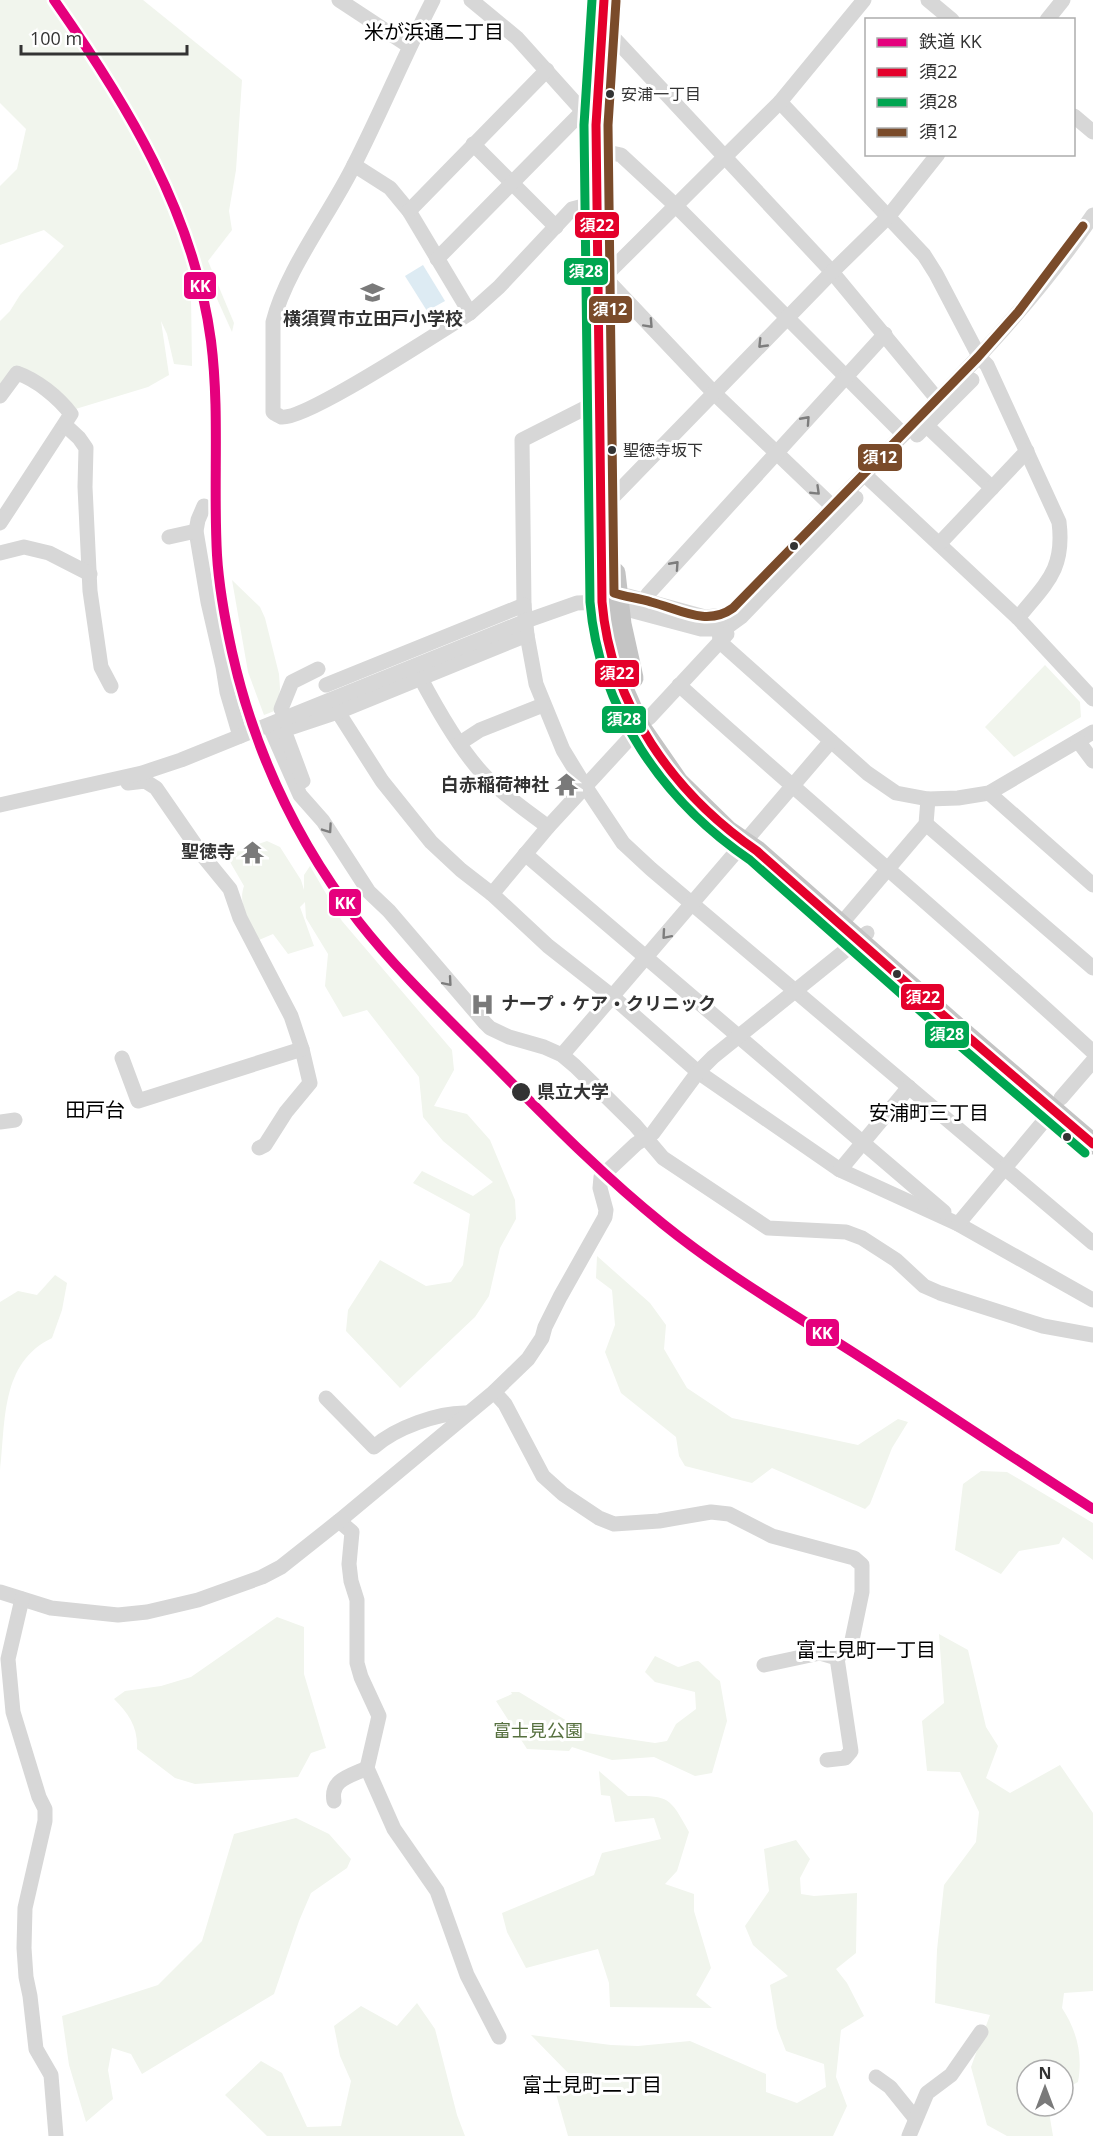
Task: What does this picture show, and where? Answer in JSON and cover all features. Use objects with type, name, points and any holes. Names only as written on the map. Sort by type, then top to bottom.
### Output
[{"type":"highway","points":[[604,0],[608,34],[607,152],[601,201],[599,401],[612,602],[644,723],[687,774],[735,820],[749,838],[863,936],[975,1027],[1058,1104],[1093,1144]]},
{"type":"highway","points":[[612,602],[614,497],[608,277],[601,201],[589,118],[616,0]]},
{"type":"highway","points":[[1058,1104],[1093,1125]]},
{"type":"street","points":[[339,0],[409,46]]},
{"type":"street","points":[[433,0],[354,165],[276,308],[273,322],[273,412],[280,417],[320,405],[471,313],[572,209],[601,201]]},
{"type":"street","points":[[437,259],[511,183],[589,118],[517,38],[471,0]]},
{"type":"street","points":[[833,507],[714,393],[608,277],[723,156],[780,102],[864,0]]},
{"type":"street","points":[[928,0],[950,18]]},
{"type":"street","points":[[1049,18],[1063,0]]},
{"type":"street","points":[[608,34],[832,272],[941,404]]},
{"type":"street","points":[[409,211],[548,70]]},
{"type":"street","points":[[780,102],[924,255],[983,361],[1027,451],[1059,522],[1061,546],[1054,571],[1018,618]]},
{"type":"street","points":[[1075,117],[1093,132]]},
{"type":"street","points":[[473,144],[556,227]]},
{"type":"street","points":[[607,152],[621,154],[675,205],[903,434]]},
{"type":"street","points":[[614,497],[888,217],[936,156]]},
{"type":"street","points":[[354,165],[390,188],[409,211],[471,313]]},
{"type":"street","points":[[983,361],[1093,215]]},
{"type":"street","points":[[646,606],[701,629],[721,628],[741,617],[868,478],[903,434],[941,404],[1027,320],[1093,233]]},
{"type":"street","points":[[646,606],[648,594],[885,334]]},
{"type":"street","points":[[0,396],[17,373],[29,377],[64,405],[71,414],[0,523]]},
{"type":"street","points":[[599,401],[522,440],[526,628],[536,684],[563,750],[623,843],[1093,1243]]},
{"type":"street","points":[[492,894],[548,827],[679,685],[735,608],[833,507],[927,426],[941,404]]},
{"type":"street","points":[[64,425],[79,438],[86,448],[85,487],[90,591],[101,667],[111,686]]},
{"type":"street","points":[[927,426],[992,488]]},
{"type":"street","points":[[939,544],[1027,451]]},
{"type":"street","points":[[868,478],[1018,618],[1093,699]]},
{"type":"street","points":[[204,506],[196,531],[208,602],[224,667],[226,692],[240,736]]},
{"type":"street","points":[[169,537],[196,531]]},
{"type":"street","points":[[0,554],[24,547],[49,553],[90,574]]},
{"type":"street","points":[[307,804],[304,786],[284,730],[338,712],[420,677],[577,603],[612,602],[684,611],[705,617],[721,628],[831,741],[867,773],[896,793],[927,800],[989,793],[1093,732]]},
{"type":"street","points":[[326,685],[524,605]]},
{"type":"street","points":[[0,805],[142,772],[181,760],[526,628]]},
{"type":"street","points":[[280,709],[292,682],[318,669]]},
{"type":"street","points":[[420,677],[460,743],[485,776],[509,798],[548,827]]},
{"type":"street","points":[[679,685],[792,788],[1005,971],[1093,1052]]},
{"type":"street","points":[[460,743],[480,730],[543,705]]},
{"type":"street","points":[[338,712],[382,781],[425,835],[461,870],[492,894],[548,946],[613,997],[698,1072],[840,1170],[958,1224],[1093,1300]]},
{"type":"street","points":[[269,725],[300,795],[323,821],[369,892],[389,911],[484,1023],[509,1037],[562,1055],[583,1073],[658,1153],[677,1168],[768,1228],[846,1232],[862,1238],[896,1260],[924,1286],[940,1293],[1043,1326],[1091,1330]]},
{"type":"street","points":[[562,1055],[831,741]]},
{"type":"street","points":[[1078,741],[1093,761]]},
{"type":"street","points":[[0,813],[121,784],[145,781],[156,788],[203,856],[230,889],[240,918],[291,1016],[302,1049],[310,1083],[286,1112],[266,1145],[259,1148]]},
{"type":"street","points":[[989,793],[1093,885]]},
{"type":"street","points":[[844,920],[926,824],[927,800]]},
{"type":"street","points":[[926,824],[1093,968]]},
{"type":"street","points":[[525,854],[958,1224]]},
{"type":"street","points":[[0,1592],[51,1608],[118,1615],[147,1612],[198,1600],[253,1581],[280,1567],[494,1392],[528,1359],[535,1350],[560,1296],[602,1223],[606,1210],[600,1188],[601,1177],[627,1152],[653,1133],[698,1072],[738,1036],[863,936]]},
{"type":"street","points":[[122,1058],[138,1101],[302,1049]]},
{"type":"street","points":[[958,1224],[1093,1061]]},
{"type":"street","points":[[840,1170],[909,1087]]},
{"type":"street","points":[[494,1392],[505,1404],[543,1476],[563,1494],[599,1518],[614,1524],[659,1521],[711,1512],[729,1514],[772,1536],[854,1558],[862,1565],[862,1592],[851,1645],[837,1658]]},
{"type":"street","points":[[326,1398],[374,1447],[384,1438],[412,1425],[453,1413],[467,1413]]},
{"type":"street","points":[[339,1521],[352,1532],[349,1564],[357,1600],[357,1663],[379,1716],[367,1768],[394,1830],[437,1891],[467,1975],[499,2037]]},
{"type":"street","points":[[22,1599],[9,1659],[13,1712],[39,1797],[45,1809],[45,1821],[25,1908],[24,1948],[36,2049],[51,2074],[56,2136]]},
{"type":"street","points":[[764,1665],[820,1653],[837,1658]]},
{"type":"street","points":[[827,1760],[845,1758],[850,1751],[841,1732],[837,1658]]},
{"type":"street","points":[[334,1801],[332,1792],[340,1780],[367,1768]]},
{"type":"street","points":[[909,2136],[927,2093],[951,2075],[981,2032]]},
{"type":"street","points":[[876,2077],[890,2087],[915,2118]]},
{"type":"green space","points":[[0,0],[143,0],[242,80],[236,170],[229,211],[232,230],[208,261],[234,323],[232,332],[213,290],[191,294],[192,366],[174,364],[167,334],[161,321],[169,375],[148,387],[69,411],[18,373],[0,400],[0,321],[64,246],[44,230],[0,245],[0,186],[17,169],[26,129],[0,103]]},
{"type":"green space","points":[[232,580],[260,607],[265,618],[279,674],[280,689],[277,710],[264,715],[248,672]]},
{"type":"green space","points":[[1045,665],[1080,702],[1081,717],[1014,757],[985,727]]},
{"type":"green space","points":[[267,841],[280,847],[301,880],[304,890],[304,875],[310,866],[342,921],[452,1050],[454,1070],[434,1106],[467,1114],[490,1140],[515,1200],[516,1219],[500,1248],[489,1296],[475,1317],[400,1388],[346,1331],[348,1310],[380,1260],[426,1286],[451,1282],[463,1265],[470,1214],[413,1183],[422,1171],[473,1196],[493,1182],[443,1141],[423,1117],[419,1077],[367,1010],[343,1017],[325,986],[328,954],[306,918],[305,902],[300,907],[314,946],[288,954],[273,934],[259,940],[242,900],[244,886],[226,855]]},
{"type":"green space","points":[[597,1256],[650,1303],[666,1325],[664,1349],[687,1388],[732,1418],[858,1445],[898,1419],[908,1422],[892,1448],[870,1504],[865,1509],[772,1468],[752,1483],[685,1466],[679,1456],[676,1437],[621,1393],[605,1352],[615,1325],[612,1290],[596,1278]]},
{"type":"green space","points":[[55,1275],[67,1283],[62,1310],[52,1338],[35,1349],[23,1362],[14,1378],[5,1414],[0,1471],[0,1302],[18,1291],[37,1295]]},
{"type":"green space","points":[[981,1471],[1007,1472],[1093,1523],[1093,1560],[1063,1537],[1059,1544],[1019,1551],[1001,1574],[955,1550],[963,1484]]},
{"type":"green space","points":[[277,1617],[304,1627],[304,1674],[326,1748],[311,1753],[298,1777],[195,1784],[175,1778],[137,1749],[132,1721],[114,1699],[125,1691],[161,1686],[191,1677]]},
{"type":"green space","points":[[939,1634],[968,1650],[986,1727],[998,1746],[986,1778],[1010,1793],[1060,1765],[1093,1813],[1093,1991],[1064,1993],[1062,2008],[1072,2025],[1078,2044],[1080,2062],[1078,2082],[1075,2084],[1075,2058],[1015,2058],[1015,2118],[1050,2118],[1053,2136],[1007,2136],[987,2125],[971,2067],[990,2015],[935,2003],[937,1950],[944,1885],[976,1842],[979,1812],[960,1772],[927,1771],[922,1721],[944,1703]]},
{"type":"green space","name":"富士見公園","points":[[655,1656],[678,1667],[698,1661],[720,1681],[727,1721],[712,1773],[695,1776],[654,1757],[612,1760],[572,1747],[569,1751],[527,1749],[496,1701],[512,1694],[511,1692],[519,1692],[587,1733],[655,1743],[667,1741],[676,1724],[696,1709],[695,1692],[655,1682],[645,1672]]},
{"type":"green space","points":[[599,1771],[628,1796],[652,1796],[666,1800],[677,1811],[689,1832],[677,1871],[665,1884],[694,1894],[694,1911],[711,1968],[696,1995],[712,2008],[610,2007],[609,1983],[598,1949],[526,1968],[507,1932],[502,1913],[594,1875],[602,1853],[661,1839],[654,1818],[615,1822],[610,1796],[601,1795]]},
{"type":"green space","points":[[296,1818],[329,1834],[351,1859],[347,1868],[311,1893],[274,1994],[142,2074],[131,2054],[112,2048],[108,2070],[113,2099],[86,2122],[69,2065],[62,2016],[158,1985],[202,1941],[234,1834]]},
{"type":"green space","points":[[796,1840],[810,1859],[800,1878],[801,1894],[814,1896],[857,1893],[856,1953],[836,1969],[847,1983],[864,2016],[841,2030],[836,2077],[847,2106],[833,2136],[568,2136],[556,2094],[569,2074],[531,2035],[611,2045],[638,2046],[690,2041],[766,2074],[766,2092],[797,2103],[826,2087],[824,2064],[786,2051],[777,2028],[770,1985],[788,1976],[753,1945],[745,1926],[769,1891],[764,1849]]},
{"type":"green space","points":[[417,2003],[435,2029],[457,2115],[465,2136],[267,2136],[225,2095],[261,2061],[282,2073],[307,2127],[341,2126],[351,2081],[340,2056],[334,2026],[361,2006],[397,2026]]},
{"type":"shaded area","points":[[423,265],[445,301],[427,311],[405,276]]},
{"type":"rail line","name":"KK","points":[[54,0],[107,79],[131,120],[154,162],[190,248],[202,294],[214,368],[217,555],[219,580],[232,652],[252,724],[280,794],[316,860],[337,891],[373,939],[433,1004],[546,1117],[663,1224],[737,1278],[1093,1509]]},
{"type":"transit line","name":"須28","points":[[592,0],[584,125],[590,602],[596,641],[607,679],[622,715],[641,749],[664,781],[690,810],[1085,1153]]},
{"type":"transit line","name":"須22","points":[[604,0],[596,125],[602,602],[608,640],[618,677],[651,744],[673,774],[699,802],[1093,1144]]},
{"type":"transit line","name":"須12","points":[[616,1],[608,125],[614,593],[693,615],[713,616],[733,608],[978,357],[1018,312],[1083,226]]},
{"type":"place","name":"安浦一丁目","points":[[610,94]]},
{"type":"place","name":"横須賀市立田戸小学校","points":[[373,293]]},
{"type":"place","name":"聖徳寺坂下","points":[[612,450]]},
{"type":"place","name":"白赤稲荷神社","points":[[567,785]]},
{"type":"place","name":"聖徳寺","points":[[253,852]]},
{"type":"place","name":"ナープ・ケア・クリニック","points":[[483,1004]]},
{"type":"place","name":"県立大学","points":[[521,1092]]},
{"type":"district","name":"米が浜通二丁目","points":[[434,32]]},
{"type":"district","name":"田戸台","points":[[95,1110]]},
{"type":"district","name":"安浦町三丁目","points":[[929,1113]]},
{"type":"district","name":"富士見町一丁目","points":[[866,1650]]},
{"type":"district","name":"富士見町二丁目","points":[[592,2085]]}]
